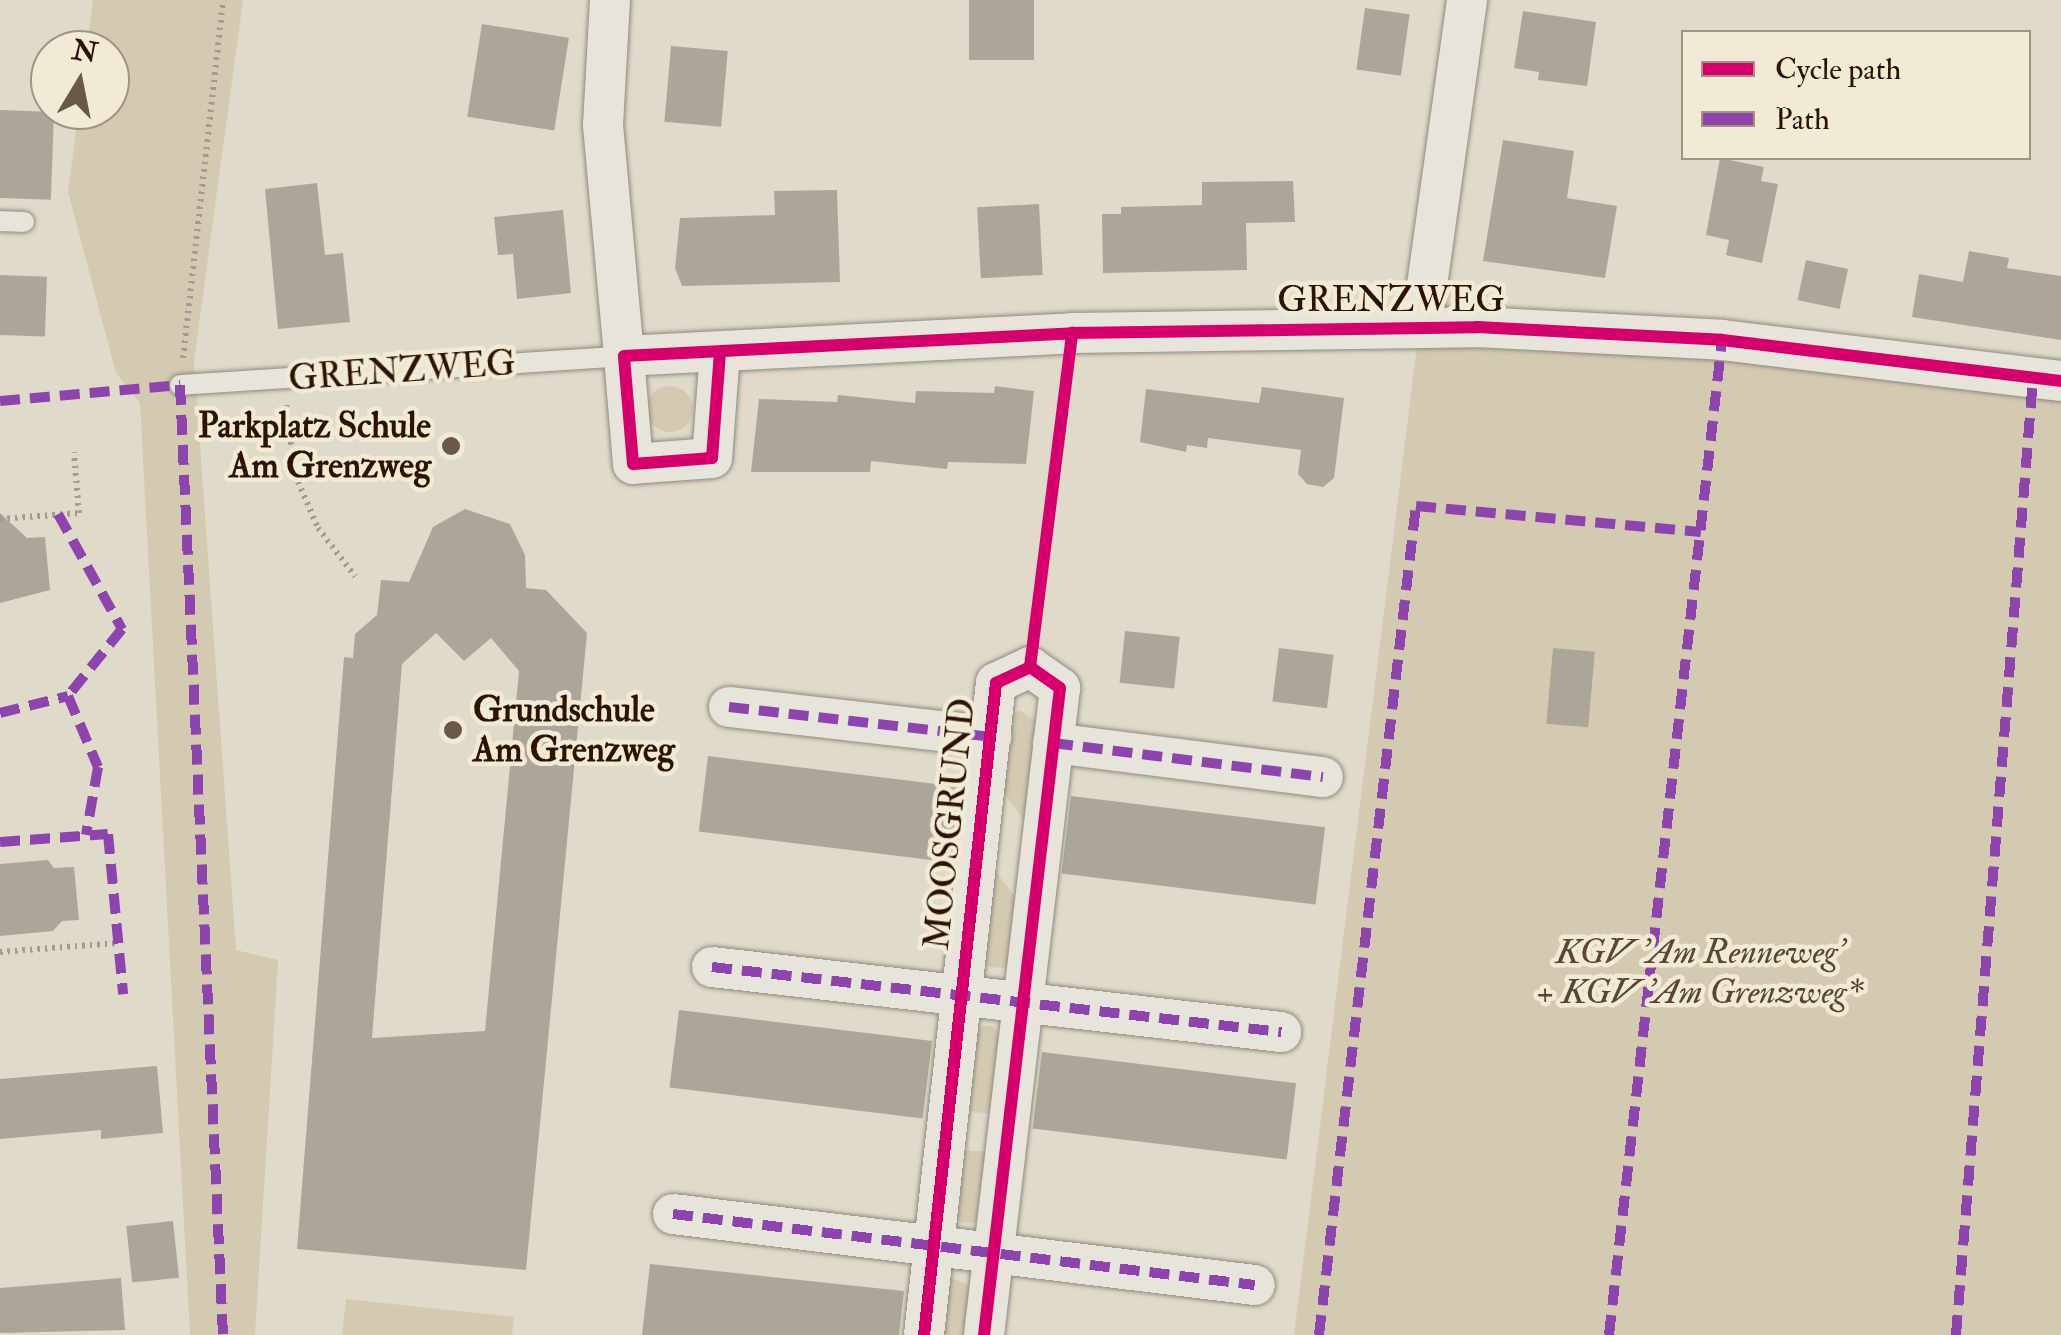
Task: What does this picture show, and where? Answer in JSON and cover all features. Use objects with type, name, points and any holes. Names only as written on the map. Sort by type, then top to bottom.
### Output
[{"type":"street","points":[[610,0],[603,124],[632,464],[712,458],[720,352]]},
{"type":"street","points":[[1421,328],[1468,0]]},
{"type":"street","name":"GRENZWEG","points":[[624,356],[1072,333],[1421,328],[1722,340],[2061,381]]},
{"type":"street","name":"MOOSGRUND","points":[[924,1335],[996,683],[1030,667],[1060,688],[1020,1001],[984,1335]]},
{"type":"street","name":"MOOSGRUND","points":[[729,707],[990,737]]},
{"type":"street","points":[[1053,743],[1324,777]]},
{"type":"street","name":"MOOSGRUND","points":[[712,967],[1282,1032]]},
{"type":"street","points":[[672,1214],[1255,1286]]},
{"type":"lane","points":[[0,221],[24,222]]},
{"type":"lane","name":"GRENZWEG","points":[[180,384],[624,356]]},
{"type":"path","points":[[180,384],[223,0]]},
{"type":"path","points":[[286,403],[294,474],[318,528],[356,576]]},
{"type":"path","points":[[0,519],[79,512],[74,452]]},
{"type":"path","points":[[0,952],[118,943]]},
{"type":"green space","points":[[93,0],[243,0],[194,361],[236,950],[278,960],[255,1335],[190,1335],[140,403],[116,373],[68,192],[76,130],[130,130],[130,30],[89,30]]},
{"type":"green space","name":"KGV 'Am Renneweg' + KGV 'Am Grenzweg*","points":[[1417,346],[1720,358],[2061,398],[2061,1335],[1294,1335]]},
{"type":"green space","points":[[670,386],[686,393],[693,409],[686,425],[670,432],[654,425],[647,409],[654,393]]},
{"type":"green space","points":[[1019,710],[1036,721],[1027,825],[1002,790],[1010,718]]},
{"type":"green space","points":[[993,868],[1020,903],[1011,962],[1005,968],[989,967],[981,956]]},
{"type":"green space","points":[[982,1026],[993,1026],[1002,1037],[994,1114],[966,1111],[974,1035]]},
{"type":"green space","points":[[962,1150],[990,1152],[981,1214],[974,1223],[960,1222],[956,1213]]},
{"type":"green space","points":[[954,1279],[970,1286],[966,1335],[940,1335],[947,1283]]},
{"type":"green space","points":[[346,1299],[514,1317],[512,1335],[342,1335]]},
{"type":"building","points":[[969,0],[1034,0],[1034,60],[969,60]]},
{"type":"building","points":[[1365,8],[1410,14],[1401,76],[1356,69]]},
{"type":"building","points":[[1523,11],[1596,22],[1587,86],[1538,80],[1539,72],[1514,68]]},
{"type":"building","points":[[482,24],[569,38],[554,131],[467,117]]},
{"type":"building","points":[[671,46],[728,51],[721,127],[664,122]]},
{"type":"building","points":[[0,110],[30,111],[30,130],[53,130],[51,200],[0,198]]},
{"type":"building","points":[[1503,140],[1574,151],[1567,198],[1617,206],[1605,278],[1483,261]]},
{"type":"building","points":[[1720,160],[1764,167],[1761,181],[1778,184],[1762,263],[1726,255],[1729,240],[1706,235]]},
{"type":"building","points":[[1293,181],[1295,222],[1246,223],[1247,270],[1103,273],[1102,214],[1121,214],[1121,207],[1202,205],[1202,182]]},
{"type":"building","points":[[317,183],[325,255],[343,253],[350,322],[278,329],[265,189]]},
{"type":"building","points":[[837,190],[840,282],[682,286],[675,268],[680,218],[775,215],[774,191]]},
{"type":"building","points":[[1039,204],[1043,275],[981,278],[977,207]]},
{"type":"building","points":[[563,210],[571,293],[517,299],[513,254],[498,255],[494,217]]},
{"type":"building","points":[[1969,251],[2009,258],[2007,268],[2061,276],[2061,340],[1912,317],[1919,274],[1963,282]]},
{"type":"building","points":[[1806,260],[1848,269],[1840,309],[1797,300]]},
{"type":"building","points":[[0,275],[47,277],[45,337],[0,335]]},
{"type":"building","points":[[995,386],[1034,391],[1026,464],[948,462],[947,469],[871,461],[870,472],[751,472],[759,399],[837,402],[838,395],[915,403],[916,391],[994,393]]},
{"type":"building","points":[[1262,387],[1344,398],[1334,478],[1323,487],[1307,484],[1298,474],[1301,450],[1208,438],[1207,448],[1187,445],[1186,452],[1140,442],[1146,389],[1259,403]]},
{"type":"building","points":[[465,509],[510,524],[525,555],[526,588],[546,590],[587,633],[526,1270],[297,1249],[344,657],[353,658],[355,634],[377,615],[381,580],[409,582],[433,527]],"holes":[[[436,633],[464,661],[491,638],[519,671],[485,1031],[372,1038],[402,664]]]},
{"type":"building","points":[[0,513],[27,538],[45,537],[50,590],[0,603]]},
{"type":"building","points":[[1125,631],[1180,637],[1174,688],[1120,683]]},
{"type":"building","points":[[1279,648],[1334,655],[1327,708],[1272,702]]},
{"type":"building","points":[[1553,648],[1595,652],[1588,727],[1546,724]]},
{"type":"building","points":[[708,756],[961,787],[952,863],[699,831]]},
{"type":"building","points":[[1071,796],[1325,827],[1316,905],[1061,873]]},
{"type":"building","points":[[48,860],[54,868],[74,867],[79,920],[62,921],[53,931],[0,936],[0,864]]},
{"type":"building","points":[[679,1010],[932,1041],[923,1118],[669,1087]]},
{"type":"building","points":[[1042,1052],[1296,1083],[1287,1160],[1033,1128]]},
{"type":"building","points":[[157,1066],[163,1133],[101,1139],[101,1130],[0,1139],[0,1079]]},
{"type":"building","points":[[173,1221],[179,1278],[132,1283],[126,1226]]},
{"type":"building","points":[[650,1264],[904,1291],[899,1335],[642,1335]]},
{"type":"building","points":[[121,1278],[125,1330],[0,1333],[0,1288]]},
{"type":"marked path","points":[[1609,1335],[1722,340]]},
{"type":"marked path","points":[[1956,1335],[2033,377]]},
{"type":"marked path","points":[[0,401],[180,385],[223,1335]]},
{"type":"marked path","points":[[1319,1335],[1416,506],[1701,532]]},
{"type":"marked path","points":[[58,514],[122,629],[68,696],[98,767],[86,835]]},
{"type":"marked path","points":[[0,713],[68,696]]},
{"type":"marked path","points":[[729,707],[991,737]]},
{"type":"marked path","points":[[1053,743],[1323,777]]},
{"type":"marked path","points":[[0,842],[108,834],[123,994]]},
{"type":"marked path","points":[[712,967],[1281,1032]]},
{"type":"marked path","points":[[673,1214],[1255,1285]]},
{"type":"cycle path","points":[[720,352],[712,458],[633,464],[624,356],[1072,333],[1477,327],[1722,340],[2061,381]]},
{"type":"cycle path","points":[[1030,667],[1072,333]]},
{"type":"cycle path","points":[[924,1335],[996,683],[1030,667]]},
{"type":"cycle path","points":[[984,1335],[1060,688],[1030,667]]},
{"type":"place","name":"Parkplatz Schule Am Grenzweg","points":[[451,446]]},
{"type":"place","name":"Grundschule Am Grenzweg","points":[[453,730]]}]
